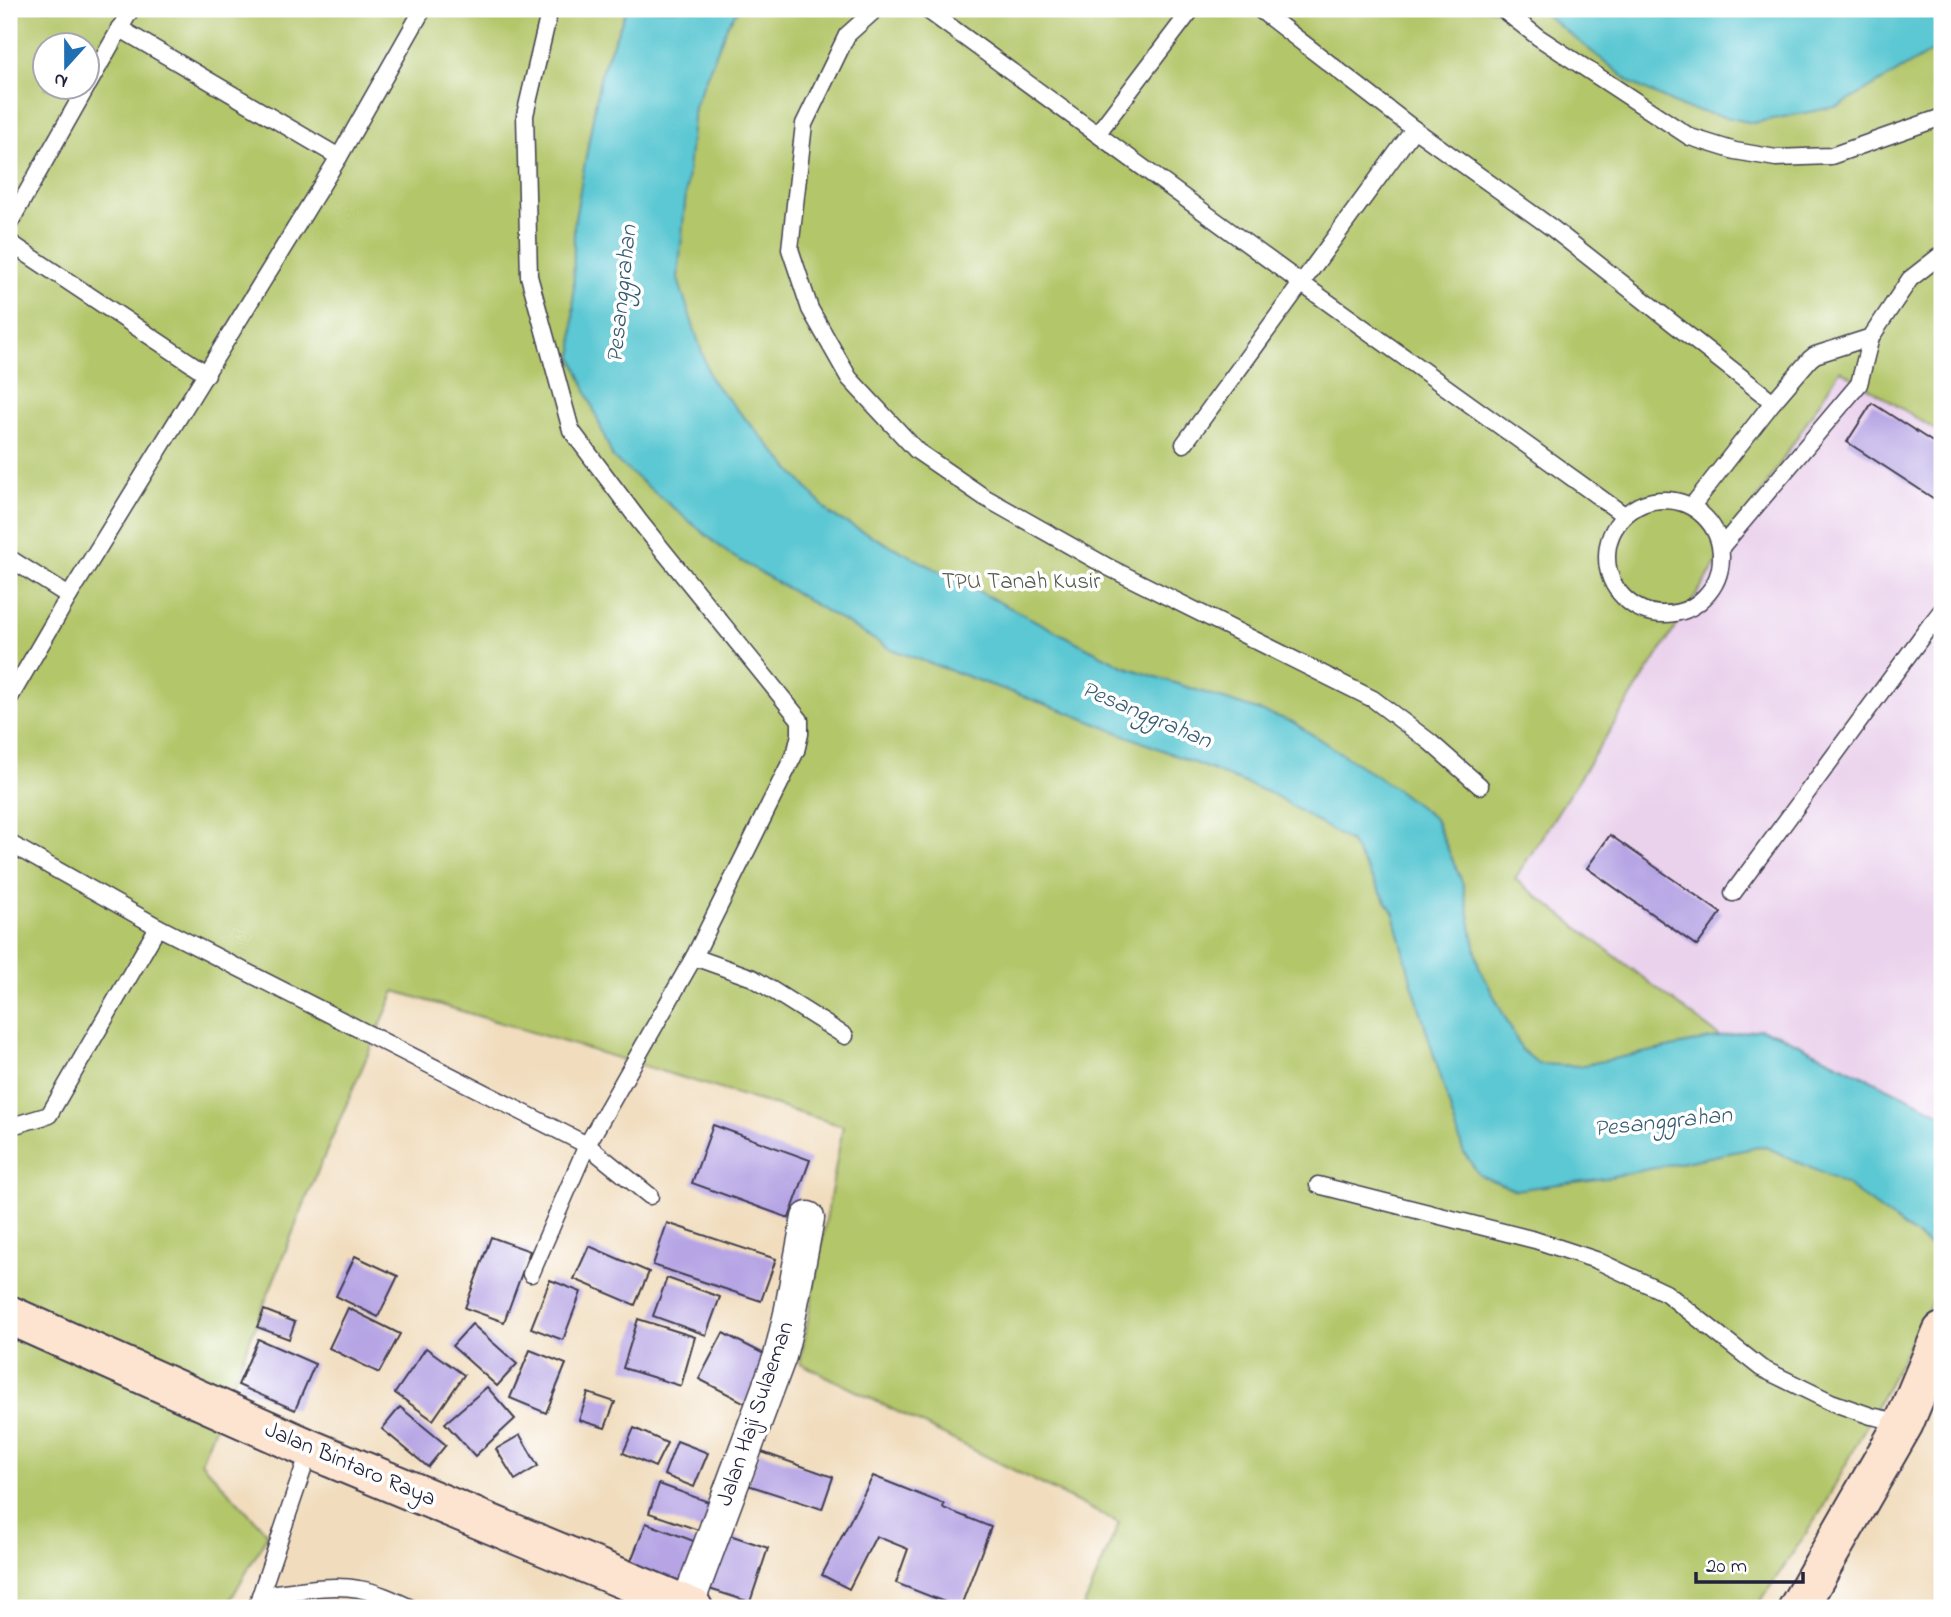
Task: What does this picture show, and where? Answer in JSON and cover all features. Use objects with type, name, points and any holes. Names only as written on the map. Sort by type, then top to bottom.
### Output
[{"type":"main road","name":"Jalan Bintaro Raya","points":[[9,1315],[310,1449],[690,1607]]},
{"type":"main road","points":[[1798,1608],[1904,1423],[1942,1332]]},
{"type":"street","name":"Jalan Haji Sulaeman","points":[[690,1607],[780,1356],[808,1218]]},
{"type":"lane","points":[[102,59],[131,9]]},
{"type":"lane","points":[[9,699],[69,596],[339,156],[423,9]]},
{"type":"lane","points":[[531,1274],[587,1145],[694,957],[796,751],[800,734],[800,720],[640,522],[571,430],[529,276],[525,115],[550,9]]},
{"type":"lane","points":[[876,9],[846,35],[804,124],[790,249],[810,309],[849,378],[917,451],[984,497],[1108,567],[1373,699],[1430,742],[1480,786]]},
{"type":"lane","points":[[926,9],[1301,284],[1623,515]]},
{"type":"lane","points":[[1097,134],[1192,9]]},
{"type":"lane","points":[[1259,9],[1414,129],[1552,228],[1773,402]]},
{"type":"lane","points":[[1502,9],[1538,37],[1690,136],[1735,151],[1776,158],[1831,156],[1942,117]]},
{"type":"lane","points":[[119,28],[339,156]]},
{"type":"lane","points":[[9,224],[78,102]]},
{"type":"lane","points":[[1184,444],[1414,129]]},
{"type":"lane","points":[[9,242],[207,373]]},
{"type":"lane","points":[[1721,546],[1859,384],[1871,337],[1910,279],[1942,254]]},
{"type":"lane","points":[[1692,506],[1773,402],[1815,355],[1871,337]]},
{"type":"lane","points":[[1656,500],[1692,506],[1711,523],[1721,546],[1717,583],[1690,610],[1653,614],[1620,596],[1607,569],[1608,540],[1623,515],[1656,500]]},
{"type":"lane","points":[[9,558],[69,596]]},
{"type":"lane","points":[[1733,893],[1937,628],[1942,610]]},
{"type":"lane","points":[[9,843],[158,927],[587,1145],[650,1196]]},
{"type":"lane","points":[[9,1121],[15,1125],[49,1115],[158,927]]},
{"type":"lane","points":[[694,957],[753,978],[845,1036]]},
{"type":"lane","points":[[1318,1185],[1535,1240],[1597,1260],[1666,1293],[1761,1368],[1831,1402],[1871,1416],[1904,1423]]},
{"type":"lane","points":[[310,1449],[258,1602],[340,1587],[359,1588],[411,1608]]},
{"type":"shaded area","points":[[1841,369],[1942,434],[1942,1208],[1515,879]]},
{"type":"green space","name":"TPU Tanah Kusir","points":[[9,9],[1942,9],[1942,434],[1840,370],[1515,879],[1942,1208],[1942,1283],[1821,1511],[1756,1608],[1083,1608],[1119,1523],[800,1363],[843,1126],[395,991],[311,1187],[201,1462],[268,1534],[226,1608],[9,1608]]},
{"type":"water","name":"Pesanggrahan","points":[[627,9],[739,9],[728,24],[694,107],[678,279],[711,380],[831,515],[1123,666],[1291,721],[1395,788],[1435,819],[1463,884],[1479,967],[1522,1050],[1539,1064],[1579,1066],[1759,1029],[1778,1034],[1942,1114],[1942,1202],[1930,1246],[1845,1184],[1764,1146],[1605,1178],[1515,1190],[1479,1175],[1463,1151],[1411,980],[1394,914],[1350,842],[1272,794],[1067,712],[890,649],[729,554],[613,458],[573,358],[574,224],[601,72]]},
{"type":"water","points":[[1538,9],[1942,9],[1942,45],[1840,106],[1753,123],[1684,108],[1633,84]]},
{"type":"building","points":[[1872,403],[1942,448],[1942,504],[1847,442]]},
{"type":"building","points":[[1610,835],[1721,913],[1697,946],[1587,868]]},
{"type":"building","points":[[713,1125],[810,1160],[789,1218],[692,1183]]},
{"type":"building","points":[[667,1223],[776,1259],[761,1301],[653,1265]]},
{"type":"building","points":[[491,1237],[530,1251],[504,1322],[465,1308]]},
{"type":"building","points":[[589,1246],[649,1272],[635,1305],[574,1279]]},
{"type":"building","points":[[355,1256],[398,1276],[378,1317],[336,1296]]},
{"type":"building","points":[[667,1278],[720,1297],[706,1335],[653,1316]]},
{"type":"building","points":[[550,1280],[581,1292],[563,1340],[531,1328]]},
{"type":"building","points":[[348,1308],[400,1334],[379,1373],[329,1348]]},
{"type":"building","points":[[264,1310],[295,1322],[289,1339],[257,1327]]},
{"type":"building","points":[[638,1319],[695,1337],[681,1386],[623,1368]]},
{"type":"building","points":[[472,1324],[517,1364],[497,1386],[452,1346]]},
{"type":"building","points":[[723,1333],[770,1357],[745,1403],[699,1379]]},
{"type":"building","points":[[258,1339],[315,1364],[295,1410],[238,1385]]},
{"type":"building","points":[[426,1348],[464,1375],[433,1420],[395,1393]]},
{"type":"building","points":[[530,1350],[566,1364],[546,1413],[510,1398]]},
{"type":"building","points":[[487,1387],[515,1419],[475,1456],[445,1423]]},
{"type":"building","points":[[588,1393],[615,1402],[605,1428],[579,1420]]},
{"type":"building","points":[[400,1407],[446,1445],[428,1467],[382,1429]]},
{"type":"building","points":[[634,1428],[667,1443],[655,1467],[623,1453]]},
{"type":"building","points":[[520,1435],[538,1466],[515,1480],[496,1449]]},
{"type":"building","points":[[677,1441],[708,1453],[694,1487],[664,1475]]},
{"type":"building","points":[[759,1451],[833,1477],[822,1509],[748,1485]]},
{"type":"building","points":[[873,1476],[944,1504],[943,1508],[991,1527],[960,1608],[896,1583],[908,1549],[876,1536],[849,1589],[822,1575]]},
{"type":"building","points":[[659,1484],[717,1505],[707,1533],[649,1513]]},
{"type":"building","points":[[646,1523],[699,1543],[682,1586],[629,1566]]},
{"type":"building","points":[[721,1532],[768,1548],[750,1602],[703,1587]]}]
